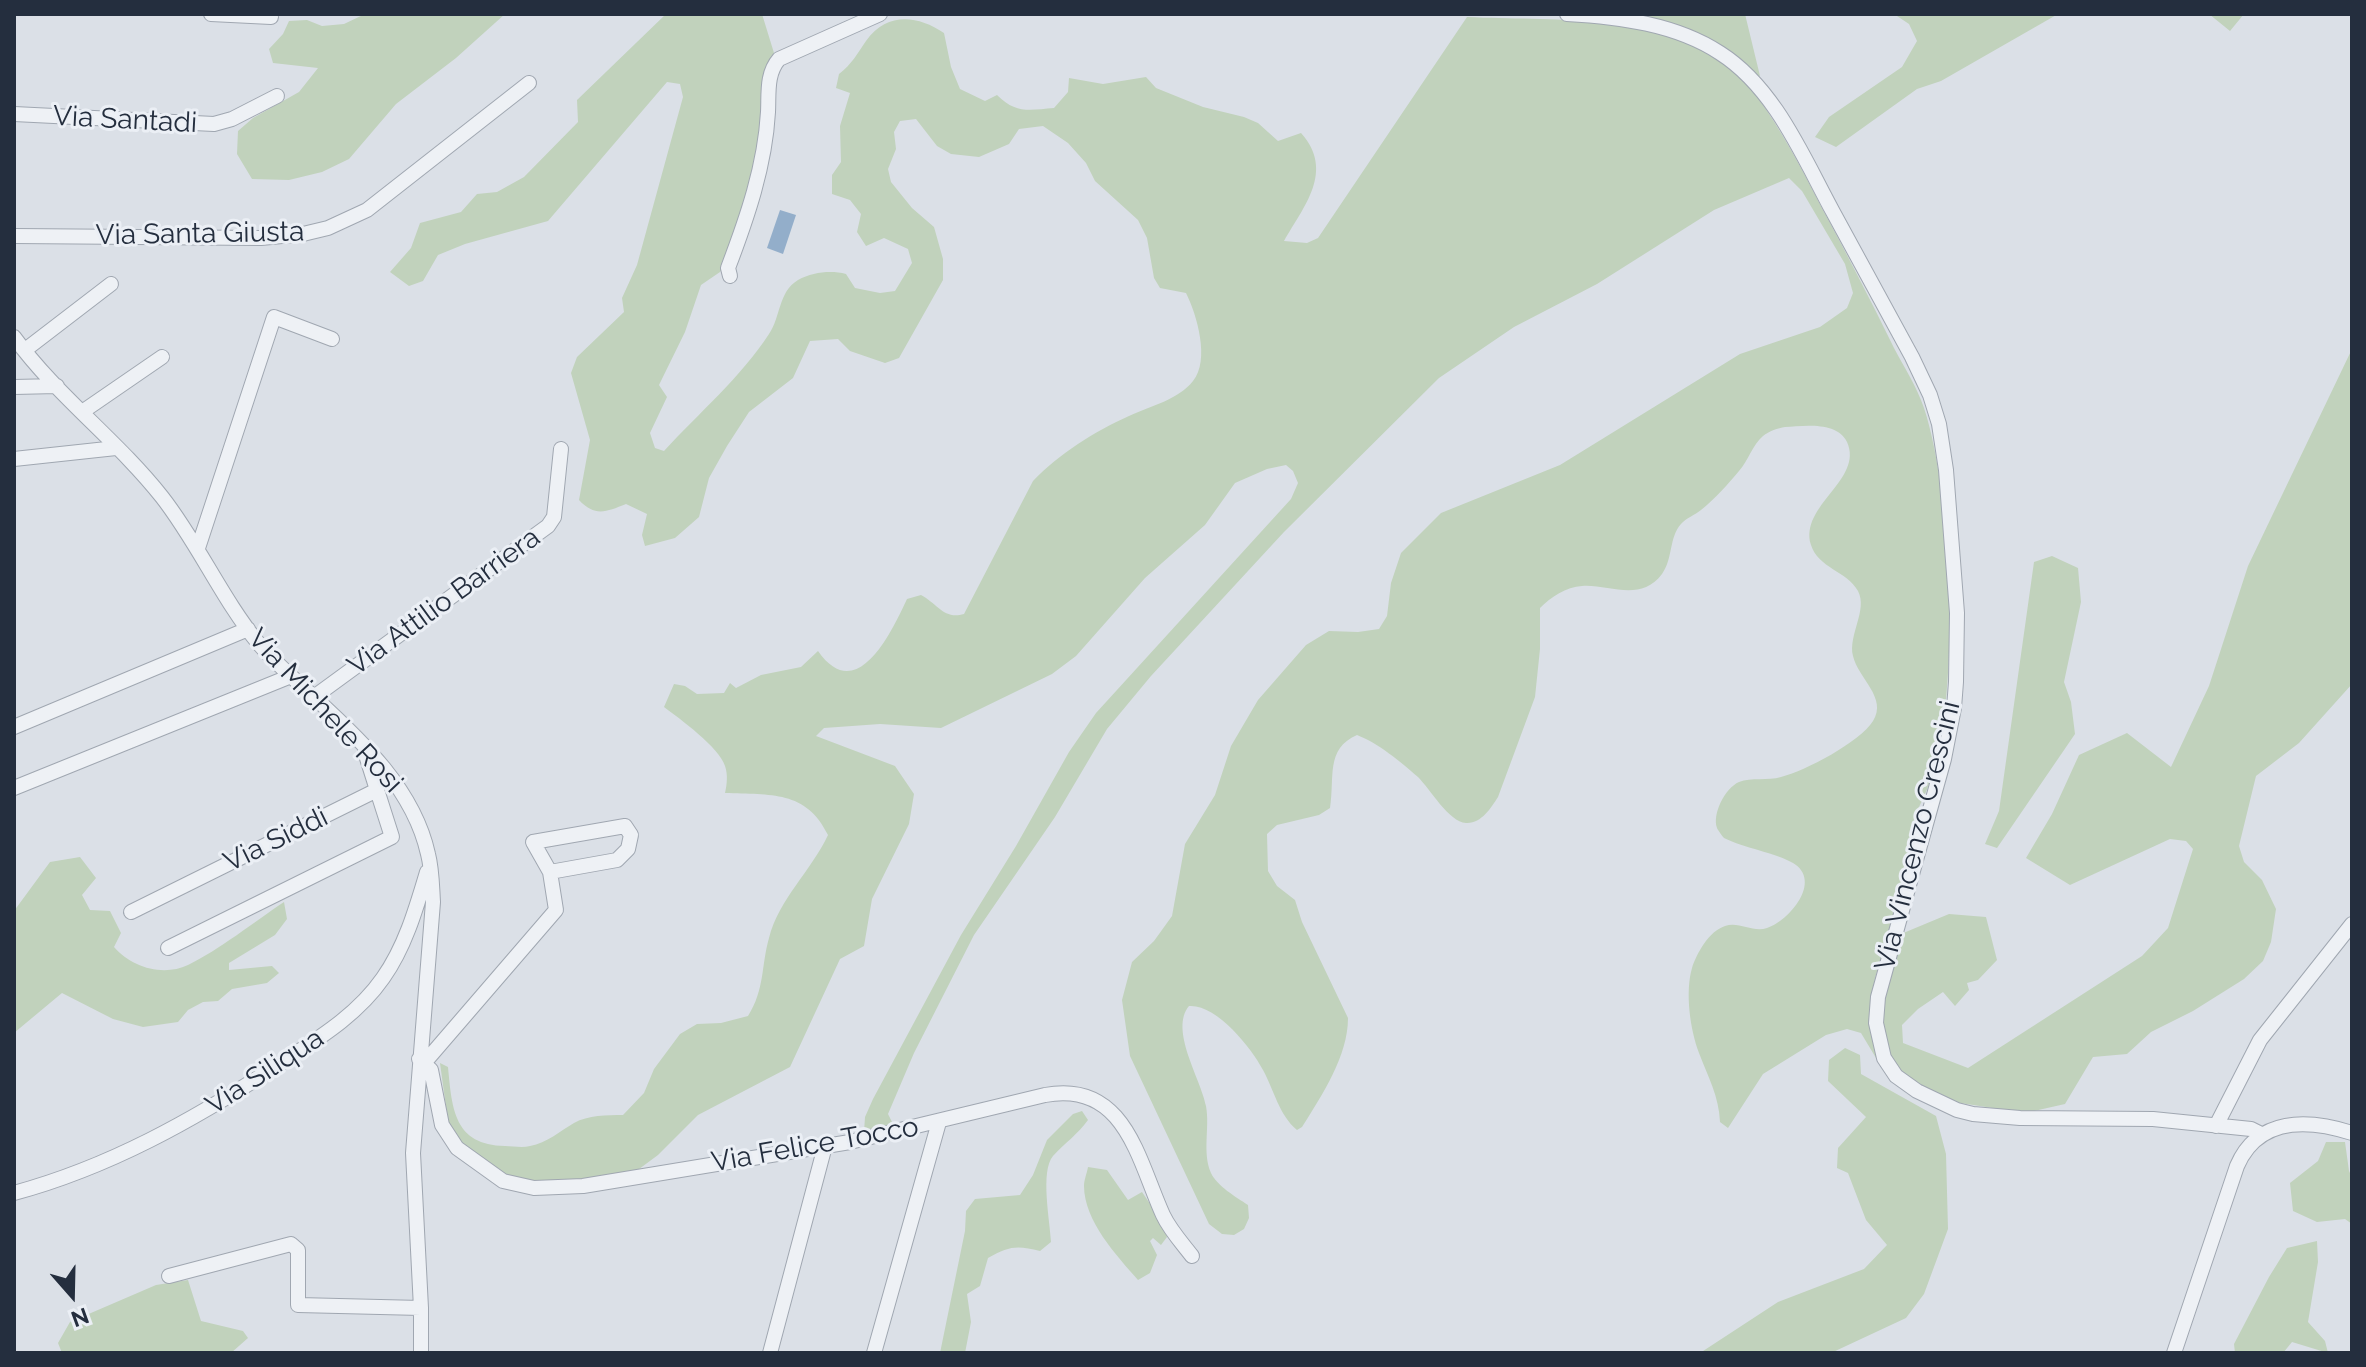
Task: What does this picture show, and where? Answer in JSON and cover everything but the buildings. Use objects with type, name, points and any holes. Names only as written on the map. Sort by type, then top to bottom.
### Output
[{"type":"street","points":[[211,14],[271,17]]},
{"type":"street","points":[[730,276],[728,268],[755,188],[767,126],[770,75],[774,65],[779,59],[880,14]]},
{"type":"street","name":"Via Vincenzo Crescini","points":[[1567,14],[1633,21],[1684,35],[1721,53],[1753,81],[1784,124],[1804,159],[1912,357],[1935,410],[1950,500],[1957,613],[1956,682],[1944,759],[1878,997],[1878,1038],[1887,1063],[1896,1076],[1917,1091],[1973,1114],[2020,1118],[2153,1119],[2251,1129],[2261,1134]]},
{"type":"street","name":"Via Santa Giusta","points":[[14,236],[261,238],[328,228],[367,210],[529,83]]},
{"type":"street","name":"Via Santadi","points":[[14,114],[210,125],[229,120],[277,96]]},
{"type":"street","points":[[25,350],[111,284]]},
{"type":"street","points":[[198,548],[274,317],[332,339]]},
{"type":"street","name":"Via Michele Rosi","points":[[14,337],[162,497],[248,629],[291,676],[362,744],[407,801],[420,829],[430,861],[433,902],[413,1153],[421,1353]]},
{"type":"street","points":[[82,412],[162,357]]},
{"type":"street","points":[[14,387],[57,386]]},
{"type":"street","points":[[14,459],[116,448]]},
{"type":"street","name":"Via Attilio Barriera","points":[[314,697],[548,526],[554,517],[561,449]]},
{"type":"street","points":[[14,727],[248,629]]},
{"type":"street","points":[[14,788],[291,676]]},
{"type":"street","points":[[168,948],[392,837],[362,744]]},
{"type":"street","name":"Via Siddi","points":[[131,912],[377,790]]},
{"type":"street","points":[[422,1060],[556,910],[550,872],[533,842],[625,826],[631,835],[628,849],[617,860],[550,872]]},
{"type":"street","name":"Via Siliqua","points":[[14,1193],[73,1175],[142,1146],[217,1104],[336,1026],[375,988],[394,960],[410,927],[430,861]]},
{"type":"street","points":[[2216,1126],[2260,1040],[2352,924]]},
{"type":"street","name":"Via Felice Tocco","points":[[422,1060],[431,1070],[440,1120],[449,1139],[496,1177],[518,1186],[574,1187],[825,1146],[1055,1093],[1073,1093],[1092,1099],[1118,1120],[1132,1140],[1165,1220],[1192,1256]]},
{"type":"street","points":[[874,1353],[939,1122]]},
{"type":"street","points":[[2174,1353],[2237,1166],[2248,1145],[2261,1134],[2298,1125],[2328,1127],[2352,1133]]},
{"type":"street","points":[[770,1353],[825,1146]]},
{"type":"street","points":[[169,1276],[291,1244],[298,1250],[296,1300],[300,1306],[421,1308]]},
{"type":"green space","points":[[365,14],[505,14],[456,58],[396,104],[349,159],[322,172],[289,180],[252,179],[237,154],[238,131],[253,118],[299,92],[318,68],[273,63],[269,49],[283,34],[289,21],[307,20],[322,26],[344,24]]},
{"type":"green space","points":[[666,14],[762,14],[774,53],[766,66],[763,138],[733,249],[720,272],[701,285],[685,332],[659,385],[667,397],[650,433],[655,448],[664,451],[758,350],[773,327],[787,291],[798,280],[828,272],[840,273],[846,274],[855,288],[880,293],[895,291],[912,263],[908,249],[884,238],[866,246],[857,232],[861,214],[850,200],[832,194],[832,175],[841,162],[840,126],[850,93],[836,88],[839,74],[874,32],[893,21],[913,20],[944,33],[951,67],[960,89],[985,101],[997,95],[1017,108],[1054,108],[1068,92],[1069,78],[1103,84],[1146,77],[1156,88],[1203,107],[1258,123],[1278,141],[1301,133],[1316,161],[1316,175],[1307,201],[1284,241],[1307,243],[1318,238],[1467,17],[1598,22],[1630,27],[1692,44],[1735,70],[1764,106],[1791,150],[1914,385],[1924,408],[1934,447],[1942,496],[1950,610],[1943,723],[1934,770],[1919,807],[1900,894],[1875,978],[1872,1000],[1880,1055],[1876,1058],[1861,1033],[1847,1029],[1826,1035],[1763,1074],[1728,1128],[1720,1122],[1715,1095],[1691,1022],[1689,988],[1692,968],[1700,949],[1709,938],[1725,926],[1762,929],[1776,924],[1793,909],[1804,890],[1805,880],[1793,863],[1723,837],[1717,829],[1716,816],[1725,796],[1739,782],[1781,777],[1831,755],[1857,738],[1877,713],[1875,696],[1853,656],[1853,640],[1861,606],[1858,591],[1820,559],[1811,545],[1810,531],[1814,517],[1840,481],[1850,456],[1842,435],[1819,426],[1782,427],[1763,436],[1721,491],[1677,529],[1668,562],[1653,583],[1634,590],[1592,586],[1570,588],[1540,608],[1535,697],[1498,797],[1481,818],[1466,823],[1453,817],[1411,771],[1381,748],[1357,735],[1340,748],[1336,756],[1330,808],[1319,815],[1277,825],[1267,834],[1268,871],[1277,886],[1295,900],[1302,922],[1348,1018],[1347,1032],[1332,1075],[1318,1102],[1297,1130],[1286,1117],[1263,1070],[1241,1039],[1210,1012],[1189,1006],[1184,1016],[1184,1041],[1206,1106],[1208,1165],[1227,1191],[1248,1205],[1249,1218],[1244,1229],[1234,1235],[1222,1234],[1209,1224],[1130,1056],[1122,1000],[1132,962],[1154,941],[1172,916],[1185,844],[1215,795],[1231,746],[1258,700],[1306,645],[1329,631],[1379,629],[1387,616],[1391,583],[1401,553],[1441,513],[1560,465],[1740,354],[1820,327],[1847,308],[1853,293],[1845,264],[1802,191],[1789,178],[1714,210],[1597,284],[1514,327],[1439,378],[1284,532],[1151,676],[1107,729],[1055,817],[974,935],[914,1053],[888,1114],[893,1124],[884,1133],[864,1132],[865,1117],[873,1099],[961,935],[1069,752],[1096,713],[1291,499],[1298,483],[1293,471],[1286,465],[1267,469],[1235,483],[1205,525],[1145,578],[1076,656],[1052,674],[941,728],[880,724],[824,728],[816,736],[895,766],[914,794],[909,824],[872,899],[864,946],[840,959],[790,1067],[698,1115],[658,1155],[631,1175],[525,1185],[484,1167],[449,1129],[440,1063],[448,1067],[451,1097],[459,1122],[475,1139],[488,1144],[530,1146],[548,1140],[585,1118],[623,1115],[644,1093],[654,1069],[680,1034],[697,1024],[721,1023],[748,1016],[760,987],[766,948],[774,924],[828,835],[819,820],[798,802],[772,795],[725,793],[727,772],[715,750],[664,707],[674,684],[685,686],[697,694],[724,693],[730,683],[736,688],[761,675],[801,667],[818,651],[832,666],[846,671],[859,668],[883,644],[907,599],[921,595],[946,613],[964,614],[1033,481],[1091,436],[1187,388],[1198,372],[1201,361],[1198,325],[1186,293],[1160,288],[1154,278],[1147,238],[1138,220],[1095,181],[1086,163],[1068,143],[1043,126],[1019,129],[1009,144],[979,157],[951,154],[937,146],[916,119],[900,121],[894,132],[896,149],[888,169],[891,182],[912,208],[934,227],[943,259],[943,280],[899,358],[885,363],[850,351],[838,339],[810,341],[793,378],[749,412],[727,446],[709,478],[699,517],[675,538],[645,546],[642,535],[647,514],[626,504],[607,511],[596,511],[579,500],[590,440],[571,373],[577,357],[624,312],[622,298],[637,265],[683,97],[680,84],[667,82],[548,221],[465,244],[438,255],[423,281],[409,286],[390,272],[411,248],[420,223],[461,212],[477,194],[497,192],[524,177],[578,122],[577,100]]},
{"type":"green space","points":[[1604,14],[1745,14],[1760,76],[1752,74],[1721,46]]},
{"type":"green space","points":[[1894,14],[2058,14],[1941,81],[1917,89],[1836,147],[1815,137],[1829,117],[1902,67],[1917,41],[1909,24]]},
{"type":"green space","points":[[2209,14],[2244,14],[2230,31]]},
{"type":"green space","points":[[2352,349],[2352,684],[2299,743],[2256,776],[2239,846],[2244,862],[2262,880],[2276,909],[2271,942],[2263,961],[2244,979],[2193,1011],[2151,1032],[2127,1054],[2093,1057],[2065,1104],[2025,1113],[1941,1100],[1909,1081],[1887,1061],[1880,998],[1901,934],[1949,914],[1986,917],[1997,960],[1978,980],[1967,983],[1969,990],[1955,1006],[1943,992],[1918,1009],[1902,1025],[1903,1043],[1968,1068],[2142,956],[2168,928],[2193,849],[2186,841],[2170,839],[2070,885],[2026,858],[2052,814],[2079,755],[2127,733],[2171,767],[2209,686],[2248,566]]},
{"type":"green space","points":[[2052,556],[2078,568],[2081,602],[2064,682],[2071,702],[2075,734],[1997,848],[1985,844],[1999,811],[2034,562]]},
{"type":"green space","points":[[80,857],[96,878],[82,895],[90,910],[110,911],[121,933],[114,947],[129,960],[158,970],[188,965],[284,902],[287,919],[275,935],[229,963],[229,970],[272,966],[279,973],[267,983],[232,989],[218,1001],[203,1002],[188,1010],[178,1022],[143,1027],[113,1019],[62,993],[14,1033],[14,911],[50,862]]},
{"type":"green space","points":[[1845,1048],[1860,1055],[1861,1074],[1936,1116],[1946,1154],[1948,1229],[1924,1294],[1906,1318],[1831,1353],[1700,1353],[1778,1302],[1864,1269],[1887,1245],[1866,1220],[1848,1173],[1837,1168],[1838,1148],[1866,1117],[1828,1081],[1829,1060]]},
{"type":"green space","points":[[1082,1111],[1088,1120],[1049,1163],[1046,1184],[1051,1242],[1040,1251],[1013,1248],[988,1258],[980,1286],[967,1294],[971,1322],[965,1353],[940,1353],[965,1231],[966,1211],[975,1199],[1020,1195],[1033,1175],[1047,1140],[1073,1114]]},
{"type":"green space","points":[[2326,1142],[2345,1142],[2352,1177],[2352,1224],[2345,1219],[2317,1222],[2293,1211],[2290,1183],[2318,1161]]},
{"type":"green space","points":[[1088,1167],[1107,1170],[1128,1200],[1142,1192],[1163,1223],[1167,1237],[1161,1245],[1153,1238],[1150,1241],[1157,1255],[1150,1273],[1138,1280],[1103,1237],[1089,1212],[1084,1186]]},
{"type":"green space","points":[[2317,1241],[2318,1262],[2308,1322],[2325,1341],[2328,1353],[2292,1342],[2283,1353],[2235,1353],[2234,1344],[2287,1248]]},
{"type":"green space","points":[[188,1280],[201,1321],[243,1331],[248,1338],[231,1353],[62,1353],[58,1343],[70,1322],[156,1285]]},
{"type":"water","points":[[780,210],[796,215],[783,254],[767,248]]}]
